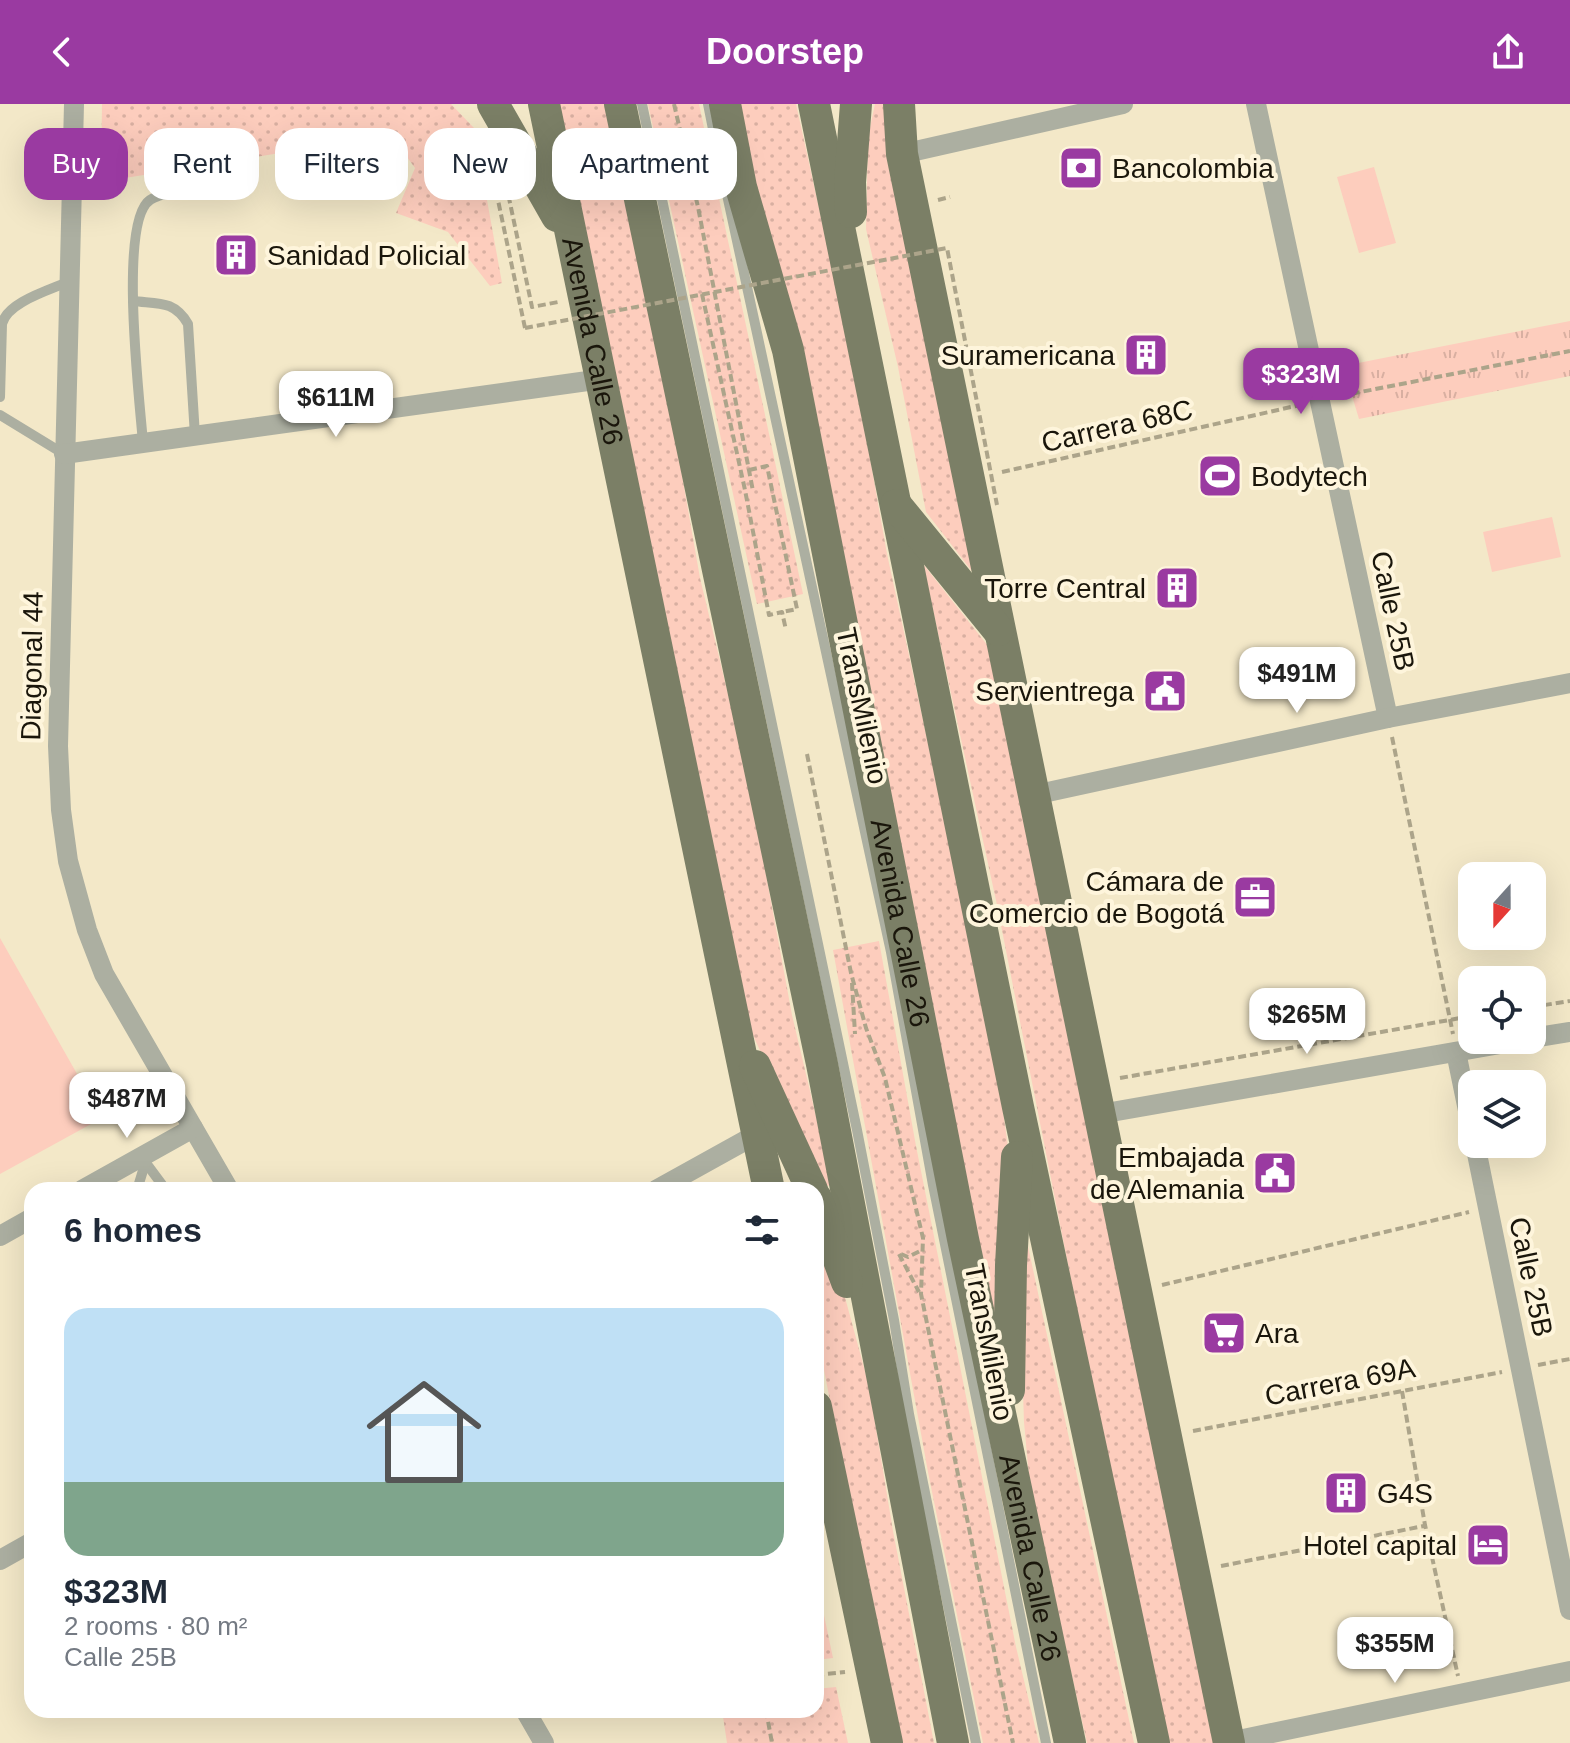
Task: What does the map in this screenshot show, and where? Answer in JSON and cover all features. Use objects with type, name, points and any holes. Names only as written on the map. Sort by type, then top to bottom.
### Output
[{"type":"main road","points":[[493,104],[573,245]]},
{"type":"main road","name":"Avenida Calle 26","points":[[544,104],[767,1182]]},
{"type":"main road","points":[[620,104],[822,1064],[953,1743]]},
{"type":"main road","name":"Avenida Calle 26","points":[[725,104],[741,187],[788,350],[963,1239],[1070,1743]]},
{"type":"main road","points":[[814,104],[1018,1107],[1154,1743]]},
{"type":"main road","points":[[856,104],[850,182],[857,311]]},
{"type":"main road","points":[[899,104],[902,154],[1229,1743]]},
{"type":"main road","points":[[894,503],[1001,634]]},
{"type":"main road","points":[[734,1024],[808,1182]]},
{"type":"main road","points":[[1016,1489],[1008,1375],[1018,1107]]},
{"type":"main road","points":[[824,1220],[886,1403]]},
{"type":"main road","points":[[824,1445],[887,1743]]},
{"type":"street","name":"Diagonal 44","points":[[74,104],[58,746],[61,810],[68,861],[87,930],[104,974],[224,1182]]},
{"type":"street","points":[[902,154],[1123,104]]},
{"type":"street","name":"Calle 25B","points":[[1256,104],[1388,718]]},
{"type":"street","points":[[64,454],[602,379]]},
{"type":"street","points":[[1034,795],[1388,718],[1570,683]]},
{"type":"street","points":[[1546,1036],[1570,1032]]},
{"type":"street","points":[[1100,1114],[1456,1052],[1460,1070]]},
{"type":"street","points":[[98,1182],[147,1158],[193,1128]]},
{"type":"street","points":[[670,1182],[757,1134]]},
{"type":"street","name":"Calle 25B","points":[[1478,1158],[1570,1610]]},
{"type":"street","points":[[0,1236],[24,1222]]},
{"type":"street","points":[[0,1560],[24,1546]]},
{"type":"street","points":[[1229,1743],[1570,1671]]},
{"type":"street","points":[[530,1718],[544,1743]]},
{"type":"lane","points":[[642,104],[857,1130],[909,1414],[976,1743]]},
{"type":"lane","name":"TransMilenio","points":[[708,104],[891,952],[936,1201],[1046,1743]]},
{"type":"lane","points":[[143,443],[131,273],[138,223],[149,200]]},
{"type":"lane","points":[[0,397],[5,314],[13,307],[70,281]]},
{"type":"lane","points":[[133,301],[168,305],[180,310],[188,324],[195,436]]},
{"type":"lane","points":[[0,415],[64,454]]},
{"type":"lane","points":[[140,1182],[147,1158]]},
{"type":"lane","points":[[147,1158],[161,1182]]},
{"type":"path","points":[[674,104],[698,207],[753,491]]},
{"type":"path","points":[[936,201],[950,197]]},
{"type":"path","points":[[498,200],[525,328],[947,248],[997,505]]},
{"type":"path","points":[[509,200],[532,307]]},
{"type":"path","points":[[702,294],[769,615],[797,609],[767,466],[749,470]]},
{"type":"path","name":"Carrera 68C","points":[[1002,472],[1320,400],[1570,351]]},
{"type":"path","points":[[782,612],[786,630]]},
{"type":"path","points":[[1388,718],[1456,1052]]},
{"type":"path","points":[[807,754],[851,973],[866,1028],[885,1078],[924,1248],[921,1294],[1013,1743]]},
{"type":"path","points":[[1546,1005],[1570,1001]]},
{"type":"path","points":[[1120,1078],[1458,1019]]},
{"type":"path","points":[[1136,1291],[1488,1207]]},
{"type":"path","points":[[899,1254],[908,1257],[924,1248]]},
{"type":"path","name":"Carrera 69A","points":[[1167,1436],[1570,1359]]},
{"type":"path","points":[[1402,1391],[1425,1525],[1462,1694]]},
{"type":"path","points":[[1195,1572],[1425,1525]]},
{"type":"path","points":[[767,1718],[772,1743]]},
{"type":"green space","points":[[102,104],[451,104],[474,128],[424,128],[424,200],[487,200],[502,283],[490,286],[448,232],[396,213],[401,200],[408,200],[408,185],[415,168],[408,158],[408,128],[275,128],[275,154],[259,156],[259,128],[144,128],[144,175],[128,178],[128,128],[102,128]]},
{"type":"green space","points":[[559,104],[606,104],[611,128],[564,128]]},
{"type":"green space","points":[[648,104],[699,104],[704,128],[653,128]]},
{"type":"green space","points":[[737,104],[796,104],[853,362],[887,554],[994,1047],[1008,1147],[999,1337]]},
{"type":"green space","points":[[875,104],[891,104],[985,588],[926,512],[898,367],[866,229],[868,137]]},
{"type":"green space","points":[[1374,167],[1396,243],[1359,253],[1337,177]]},
{"type":"green space","points":[[579,200],[627,200],[666,384],[700,578],[748,777],[792,1015],[832,1184],[824,1188],[824,1182],[820,1182],[752,1033]]},
{"type":"green space","points":[[669,200],[719,200],[803,594],[757,604]]},
{"type":"green space","points":[[1570,321],[1570,376],[1359,419],[1343,366]]},
{"type":"green space","points":[[1552,517],[1561,557],[1492,572],[1483,532]]},
{"type":"green space","points":[[923,564],[992,651],[1217,1743],[1168,1743],[1101,1432],[997,905]]},
{"type":"green space","points":[[0,938],[102,1118],[0,1174]]},
{"type":"green space","points":[[879,941],[916,1146],[1016,1647],[1039,1743],[983,1743],[928,1472],[833,950]]},
{"type":"green space","points":[[1025,1232],[1134,1743],[1087,1743],[1030,1488],[1024,1422],[1020,1302]]},
{"type":"green space","points":[[824,1239],[840,1279],[869,1386],[934,1743],[898,1743],[824,1370]]},
{"type":"green space","points":[[824,1615],[833,1658],[824,1659]]},
{"type":"green space","points":[[836,1687],[848,1743],[727,1743],[723,1718],[824,1718],[824,1688]]},
{"type":"place","name":"Bancolombia","points":[[1081,168]]},
{"type":"place","name":"Sanidad Policial","points":[[236,255]]},
{"type":"place","name":"Suramericana","points":[[1146,355]]},
{"type":"place","name":"Bodytech","points":[[1220,476]]},
{"type":"place","name":"Torre Central","points":[[1177,588]]},
{"type":"place","name":"Servientrega","points":[[1165,691]]},
{"type":"place","name":"Cámara de Comercio de Bogotá","points":[[1255,897]]},
{"type":"place","name":"Embajada de Alemania","points":[[1275,1173]]},
{"type":"place","name":"Ara","points":[[1224,1333]]},
{"type":"place","name":"G4S","points":[[1346,1493]]},
{"type":"place","name":"Hotel capital","points":[[1488,1545]]}]
